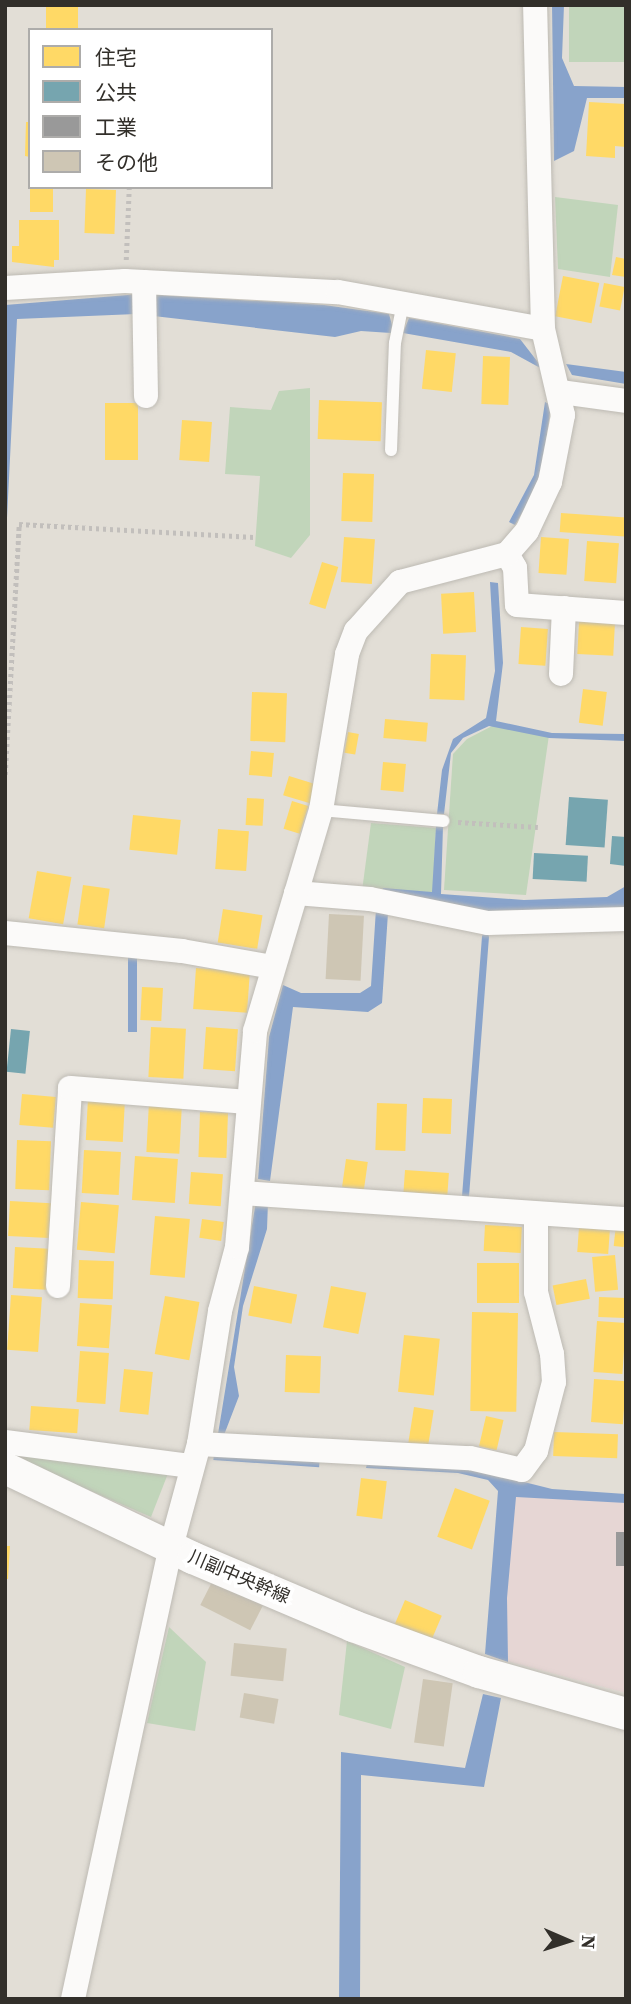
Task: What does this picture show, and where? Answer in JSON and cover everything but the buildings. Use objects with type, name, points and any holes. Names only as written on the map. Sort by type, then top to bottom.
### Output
[{"type":"street","points":[[73,1999],[171,1547],[195,1455],[243,1193],[255,1031],[321,810],[347,654],[356,631],[400,582],[507,554],[527,531],[550,482],[564,415],[561,392],[542,329],[535,5]]},
{"type":"street","points":[[5,288],[134,282],[338,292],[542,329]]},
{"type":"street","points":[[134,282],[143,323],[146,396]]},
{"type":"street","points":[[561,392],[626,401]]},
{"type":"street","points":[[507,554],[514,568],[517,605],[626,612]]},
{"type":"street","points":[[561,674],[564,608]]},
{"type":"street","points":[[296,893],[370,900],[488,923],[626,919]]},
{"type":"street","points":[[5,933],[182,951],[273,967]]},
{"type":"street","points":[[58,1286],[70,1088],[248,1102]]},
{"type":"street","points":[[243,1193],[536,1215],[626,1219]]},
{"type":"street","points":[[5,1442],[195,1455],[470,1458],[522,1470],[536,1451],[554,1382],[535,1280],[536,1215]]},
{"type":"street","name":"川副中央幹線","points":[[5,1468],[171,1547],[353,1626],[479,1672],[626,1714]]},
{"type":"lane","points":[[391,450],[396,343],[403,303]]},
{"type":"lane","points":[[321,810],[444,821]]},
{"type":"path","points":[[129,189],[134,282]]},
{"type":"path","points":[[5,775],[19,524],[254,537]]},
{"type":"path","points":[[444,821],[537,827]]},
{"type":"shaded area","points":[[509,1492],[626,1497],[626,1693],[491,1657]]},
{"type":"green space","points":[[569,5],[624,5],[624,62],[569,62]]},
{"type":"green space","points":[[555,197],[618,205],[610,277],[558,269]]},
{"type":"green space","points":[[310,388],[310,535],[291,558],[255,546],[260,476],[225,474],[230,407],[271,410],[279,391]]},
{"type":"green space","points":[[496,724],[549,735],[526,895],[444,890],[453,754],[467,739]]},
{"type":"green space","points":[[371,823],[436,828],[433,892],[362,891]]},
{"type":"green space","points":[[17,1448],[169,1471],[151,1517],[17,1459]]},
{"type":"green space","points":[[169,1627],[206,1662],[195,1731],[147,1723]]},
{"type":"green space","points":[[347,1641],[405,1667],[391,1729],[339,1715]]},
{"type":"water","points":[[552,5],[564,5],[562,58],[574,86],[626,87],[626,98],[587,98],[574,151],[554,161]]},
{"type":"water","points":[[140,294],[324,305],[389,314],[391,333],[361,331],[335,337],[136,314],[17,319],[5,558],[5,305]]},
{"type":"water","points":[[409,318],[520,339],[544,370],[511,352],[403,333]]},
{"type":"water","points":[[566,364],[626,372],[626,384],[572,375]]},
{"type":"water","points":[[545,402],[551,405],[541,480],[515,525],[509,522],[534,475]]},
{"type":"water","points":[[490,582],[498,583],[503,663],[496,721],[552,733],[626,734],[626,741],[549,738],[489,726],[463,738],[451,753],[444,814],[437,814],[442,770],[453,739],[486,718],[495,671]]},
{"type":"water","points":[[436,826],[443,826],[441,894],[524,900],[607,897],[626,886],[626,908],[487,911],[381,893],[383,888],[432,892]]},
{"type":"water","points":[[376,909],[388,913],[382,1003],[368,1012],[293,1007],[270,1181],[258,1179],[269,1037],[283,985],[301,993],[360,993],[371,986]]},
{"type":"water","points":[[128,953],[137,953],[137,1032],[128,1032]]},
{"type":"water","points":[[256,1201],[268,1202],[267,1229],[243,1306],[234,1367],[239,1396],[224,1435],[218,1434]]},
{"type":"water","points":[[214,1451],[320,1458],[319,1467],[213,1460]]},
{"type":"water","points":[[368,1459],[464,1467],[552,1489],[626,1494],[626,1503],[516,1497],[507,1598],[508,1662],[485,1654],[498,1491],[488,1480],[458,1473],[366,1468]]},
{"type":"water","points":[[483,1694],[501,1698],[484,1787],[361,1775],[360,1999],[339,1999],[341,1752],[465,1768]]},
{"type":"waterway","points":[[465,1196],[485,937]]}]
